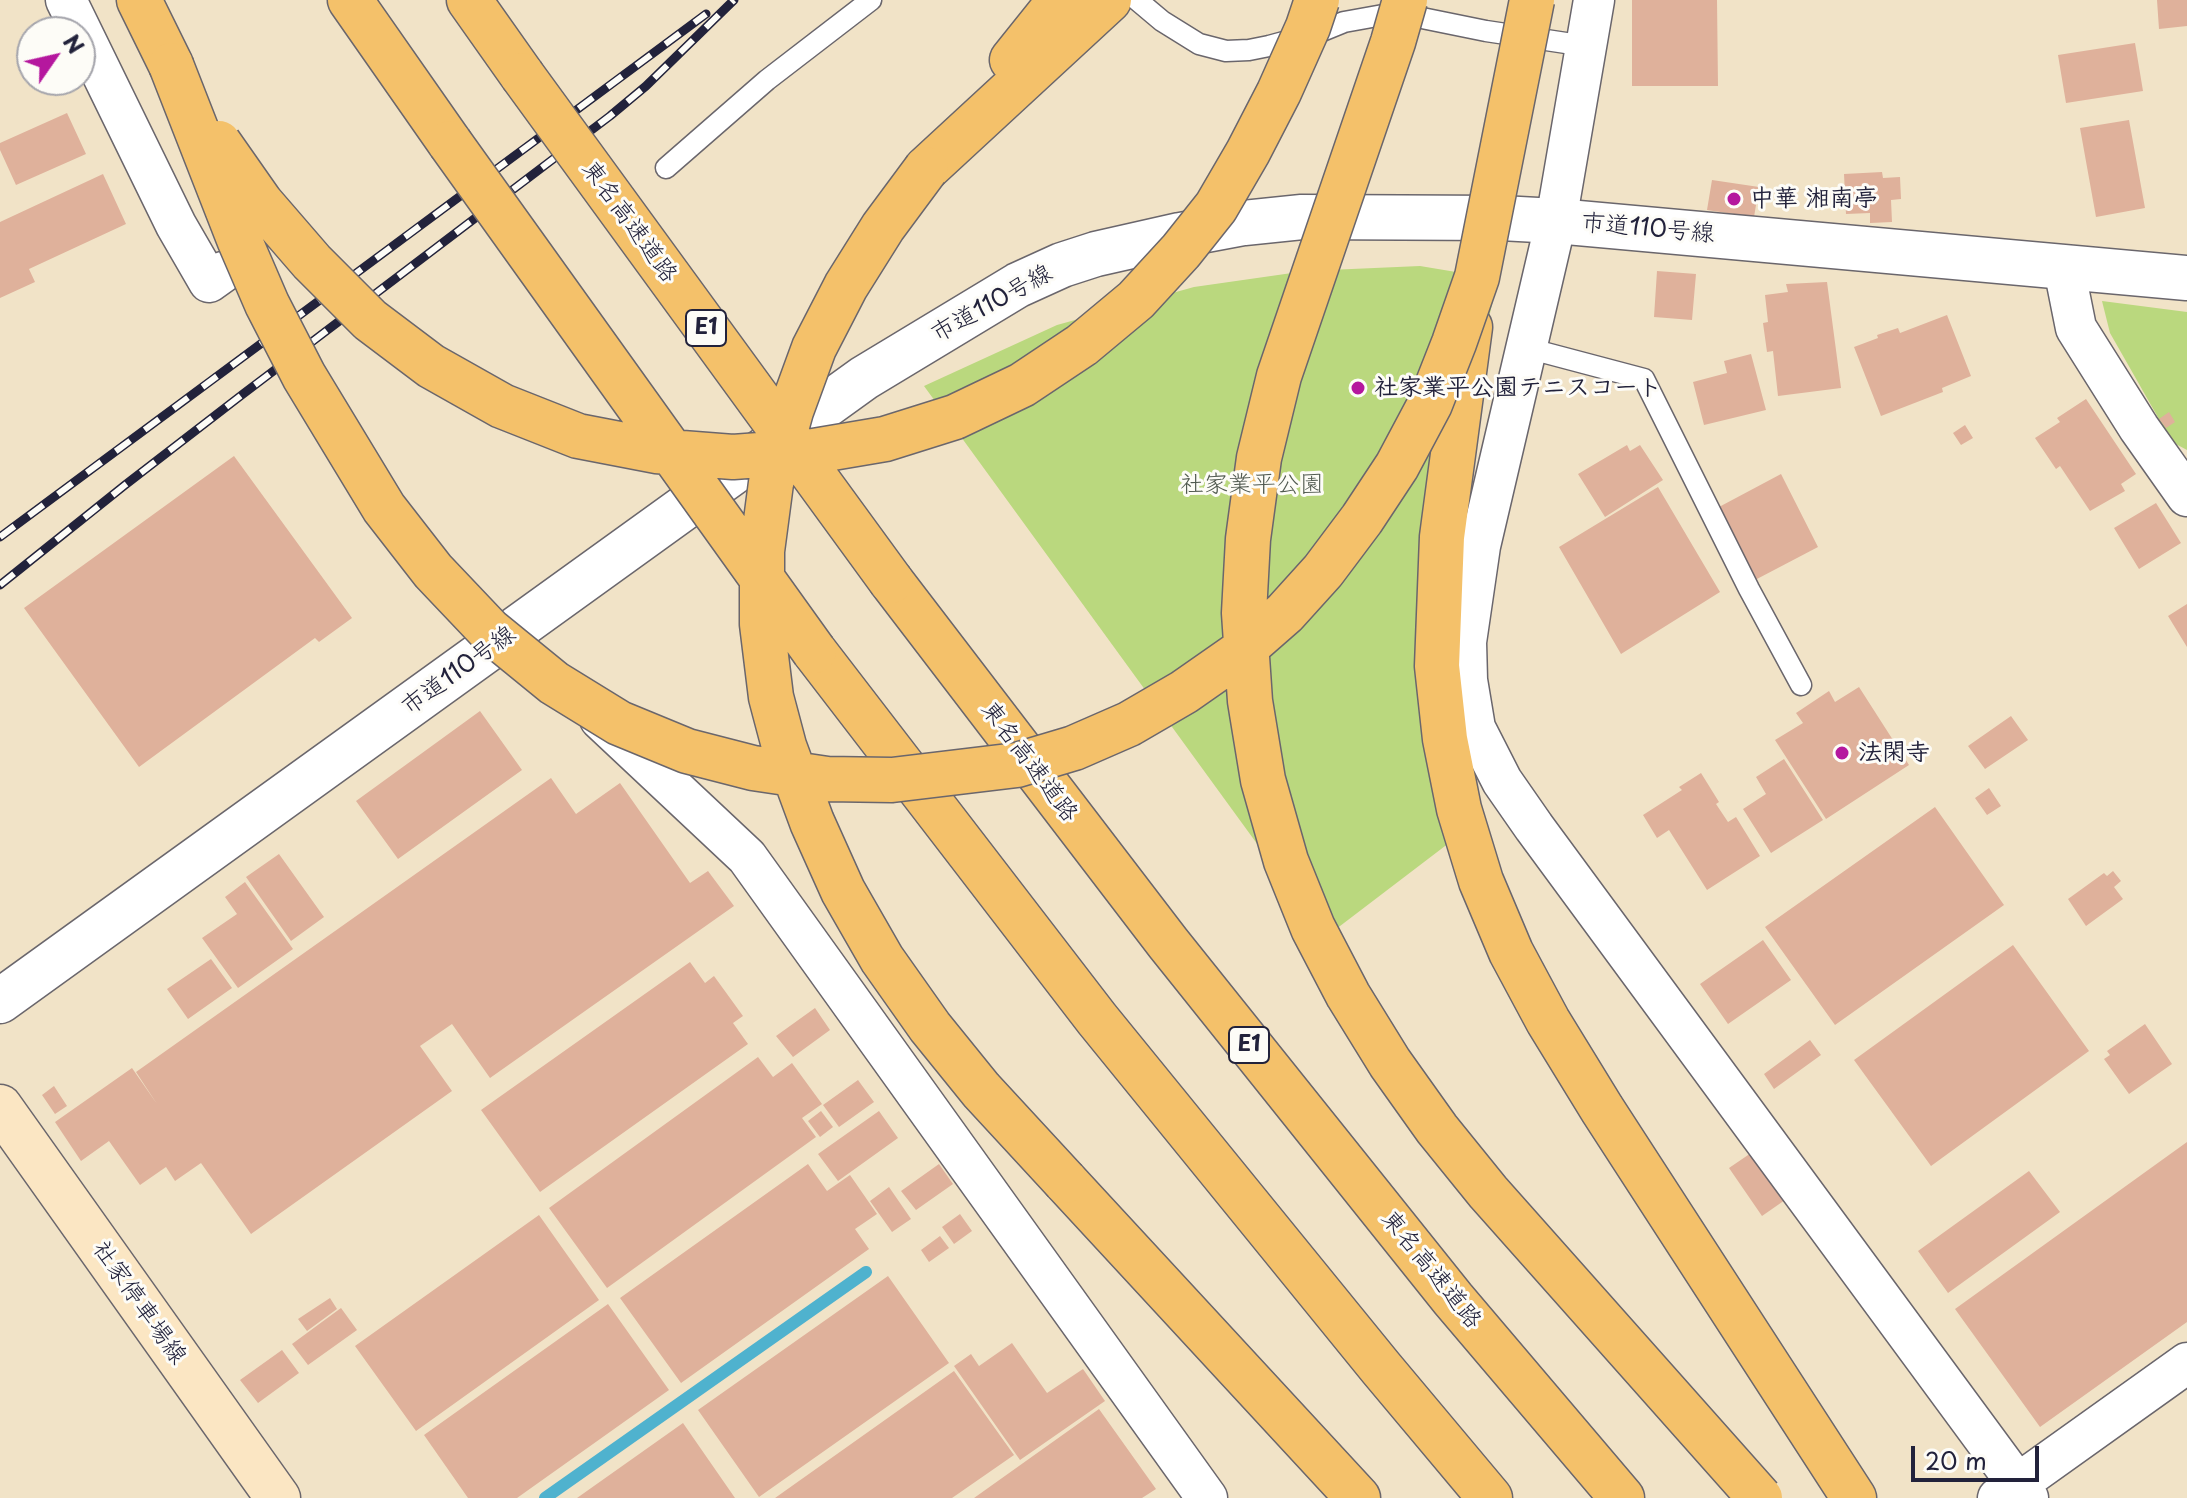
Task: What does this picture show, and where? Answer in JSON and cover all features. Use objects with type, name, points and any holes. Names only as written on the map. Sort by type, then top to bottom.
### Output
[{"type":"highway","points":[[139,0],[171,65],[244,252],[304,376],[384,508],[433,571],[489,630],[554,683],[619,723],[687,751],[753,768],[827,779],[892,780],[1017,765],[1074,748],[1129,724],[1184,692],[1237,655],[1285,613],[1323,571],[1362,519],[1397,466],[1430,404],[1477,277]]},
{"type":"highway","points":[[350,0],[814,651],[1097,1019],[1490,1498]]},
{"type":"highway","name":"東名高速道路","points":[[469,0],[891,581],[1178,956],[1453,1299],[1622,1498]]},
{"type":"highway","points":[[1060,0],[883,227],[846,286],[814,348],[791,411],[771,483],[762,551],[762,624],[771,697],[784,746],[812,822],[843,891],[882,959],[930,1027],[981,1090],[1358,1498]]},
{"type":"highway","points":[[926,169],[1109,0]]},
{"type":"highway","points":[[171,65],[222,148],[261,203],[312,262],[370,320],[431,366],[502,406],[578,436],[656,451],[733,457],[814,451],[885,439],[955,417],[1022,385],[1082,345],[1136,300],[1216,207],[1279,92],[1317,0]]},
{"type":"highway","points":[[1405,0],[1279,376],[1259,458],[1248,539],[1244,613],[1250,701],[1263,780],[1286,861],[1313,928],[1348,995],[1390,1063],[1437,1129],[1488,1192],[1760,1498]]},
{"type":"highway","points":[[1532,0],[1477,277],[1442,537],[1437,666],[1445,739],[1459,809],[1477,866],[1511,952],[1548,1021],[1854,1498]]},
{"type":"main road","name":"社家停車場線","points":[[0,1107],[278,1498]]},
{"type":"street","points":[[66,0],[176,225],[209,282],[223,272]]},
{"type":"street","points":[[1594,0],[1556,221],[1480,546],[1466,642],[1467,680],[1475,728],[1502,781],[1534,827],[2015,1493],[2187,1363]]},
{"type":"street","name":"市道110号線","points":[[0,1001],[864,378],[1018,285],[1062,265],[1096,254],[1244,223],[1302,217],[1501,218],[2187,278]]},
{"type":"street","points":[[2064,268],[2076,328],[2139,428],[2187,496]]},
{"type":"street","points":[[510,634],[747,857],[1207,1498]]},
{"type":"lane","points":[[666,168],[767,80],[871,0]]},
{"type":"lane","points":[[1137,0],[1162,21],[1199,44],[1226,51],[1269,46],[1344,22],[1383,15],[1422,18],[1586,46]]},
{"type":"lane","points":[[1527,348],[1644,379],[1749,589],[1801,685]]},
{"type":"green space","name":"社家業平公園","points":[[1420,266],[1498,279],[1459,466],[1470,827],[1323,939],[924,386],[1057,325],[1194,287],[1306,271]]},
{"type":"green space","points":[[2102,301],[2187,312],[2187,450],[2172,442],[2110,333]]},
{"type":"building","points":[[1632,0],[1717,0],[1718,86],[1632,86]]},
{"type":"building","points":[[2157,0],[2187,0],[2187,26],[2159,29]]},
{"type":"building","points":[[2135,43],[2143,91],[2066,103],[2058,55]]},
{"type":"building","points":[[67,113],[86,154],[16,185],[0,150],[0,143]]},
{"type":"building","points":[[2129,120],[2145,208],[2096,217],[2080,128]]},
{"type":"building","points":[[1882,172],[1883,178],[1900,177],[1901,199],[1891,200],[1892,222],[1870,223],[1870,213],[1846,214],[1844,174]]},
{"type":"building","points":[[103,174],[126,224],[29,269],[35,282],[0,298],[0,222]]},
{"type":"building","points":[[1712,180],[1759,187],[1754,217],[1707,210]]},
{"type":"building","points":[[1657,271],[1696,274],[1692,320],[1654,317]]},
{"type":"building","points":[[1827,282],[1841,388],[1778,396],[1773,351],[1767,352],[1763,323],[1768,322],[1765,295],[1788,292],[1786,284]]},
{"type":"building","points":[[1947,315],[1971,376],[1942,388],[1943,392],[1881,416],[1854,347],[1878,338],[1877,335],[1898,328],[1900,333]]},
{"type":"building","points":[[1751,354],[1766,410],[1704,425],[1693,382],[1727,373],[1724,361]]},
{"type":"building","points":[[2086,399],[2136,474],[2121,484],[2125,491],[2090,511],[2060,466],[2056,469],[2035,438],[2060,422],[2057,418]]},
{"type":"building","points":[[2169,412],[2175,422],[2166,428],[2159,419]]},
{"type":"building","points":[[1965,425],[1973,438],[1961,445],[1953,433]]},
{"type":"building","points":[[1627,445],[1630,451],[1640,445],[1663,480],[1605,517],[1578,474]]},
{"type":"building","points":[[234,456],[352,618],[319,642],[315,638],[139,767],[24,608]]},
{"type":"building","points":[[1781,474],[1818,547],[1755,580],[1719,507]]},
{"type":"building","points":[[1658,487],[1720,592],[1621,654],[1559,547]]},
{"type":"building","points":[[2156,503],[2181,543],[2139,569],[2114,528]]},
{"type":"building","points":[[2187,604],[2187,647],[2168,616]]},
{"type":"building","name":"法閑寺","points":[[1859,687],[1909,765],[1826,819],[1775,740],[1803,723],[1796,713],[1829,691],[1835,702]]},
{"type":"building","points":[[480,711],[522,770],[398,859],[356,801]]},
{"type":"building","points":[[2011,716],[2028,740],[1985,769],[1968,746]]},
{"type":"building","points":[[1784,759],[1823,820],[1771,853],[1743,809],[1766,794],[1756,777]]},
{"type":"building","points":[[1701,773],[1728,822],[1736,817],[1760,856],[1707,890],[1669,830],[1657,838],[1643,815],[1682,790],[1679,787]]},
{"type":"building","points":[[551,778],[576,814],[620,783],[690,883],[708,871],[734,906],[490,1078],[452,1024],[420,1046],[452,1091],[251,1234],[201,1163],[175,1181],[166,1167],[140,1185],[109,1141],[81,1161],[55,1122],[132,1068],[157,1104],[136,1072]]},
{"type":"building","points":[[1989,788],[2001,806],[1987,815],[1975,798]]},
{"type":"building","points":[[1935,807],[2004,905],[1835,1025],[1765,927]]},
{"type":"building","points":[[279,854],[324,917],[291,941],[246,877]]},
{"type":"building","points":[[2113,871],[2121,881],[2114,887],[2123,899],[2086,926],[2068,899],[2104,873],[2107,876]]},
{"type":"building","points":[[245,882],[293,949],[238,988],[202,938],[237,914],[225,897]]},
{"type":"building","points":[[1763,940],[1791,980],[1728,1024],[1700,984]]},
{"type":"building","points":[[2013,945],[2089,1051],[1931,1166],[1854,1060]]},
{"type":"building","points":[[211,959],[232,988],[188,1019],[167,989]]},
{"type":"building","points":[[690,962],[705,983],[714,976],[743,1016],[733,1023],[748,1044],[540,1192],[481,1110]]},
{"type":"building","points":[[815,1008],[830,1030],[793,1057],[776,1036]]},
{"type":"building","points":[[2145,1024],[2172,1064],[2129,1094],[2104,1059],[2110,1055],[2107,1051]]},
{"type":"building","points":[[1810,1040],[1821,1055],[1774,1089],[1764,1074]]},
{"type":"building","points":[[758,1057],[773,1077],[792,1063],[822,1104],[802,1118],[816,1137],[607,1288],[549,1208]]},
{"type":"building","points":[[858,1080],[874,1102],[839,1127],[823,1105]]},
{"type":"building","points":[[54,1086],[67,1106],[55,1114],[42,1095]]},
{"type":"building","points":[[821,1111],[833,1127],[820,1137],[808,1121]]},
{"type":"building","points":[[879,1111],[898,1138],[838,1181],[818,1154]]},
{"type":"building","points":[[2187,1142],[2187,1322],[2040,1427],[1955,1309]]},
{"type":"building","points":[[1751,1153],[1785,1200],[1762,1216],[1729,1168]]},
{"type":"building","points":[[808,1164],[827,1191],[850,1175],[877,1214],[855,1229],[869,1249],[681,1383],[620,1298]]},
{"type":"building","points":[[939,1164],[953,1184],[916,1210],[901,1191]]},
{"type":"building","points":[[2029,1171],[2060,1212],[1948,1293],[1918,1251]]},
{"type":"building","points":[[889,1187],[911,1219],[892,1232],[870,1201]]},
{"type":"building","points":[[960,1214],[972,1231],[954,1244],[942,1227]]},
{"type":"building","points":[[539,1215],[599,1300],[416,1431],[355,1346]]},
{"type":"building","points":[[940,1236],[949,1248],[929,1262],[921,1250]]},
{"type":"building","points":[[888,1276],[949,1363],[759,1497],[698,1410]]},
{"type":"building","points":[[330,1298],[337,1309],[307,1331],[298,1319]]},
{"type":"building","points":[[608,1304],[669,1390],[517,1498],[468,1498],[424,1435]]},
{"type":"building","points":[[341,1308],[357,1330],[308,1365],[292,1344]]},
{"type":"building","points":[[1012,1343],[1047,1393],[1083,1369],[1105,1401],[1020,1460],[954,1366],[971,1354],[979,1366]]},
{"type":"building","points":[[282,1350],[299,1373],[258,1403],[240,1380]]},
{"type":"building","points":[[954,1371],[1014,1455],[952,1498],[775,1498]]},
{"type":"building","points":[[1099,1409],[1156,1489],[1142,1498],[974,1498]]},
{"type":"building","points":[[683,1423],[735,1498],[577,1498]]},
{"type":"waterway","points":[[545,1498],[866,1272]]},
{"type":"railway","points":[[0,585],[243,394],[610,116],[646,86],[734,0]]},
{"type":"railway","points":[[0,537],[706,14]]},
{"type":"place","name":"中華 湘南亭","points":[[1734,199]]},
{"type":"place","name":"社家業平公園テニスコート","points":[[1358,388]]},
{"type":"place","name":"法閑寺","points":[[1842,753]]}]
